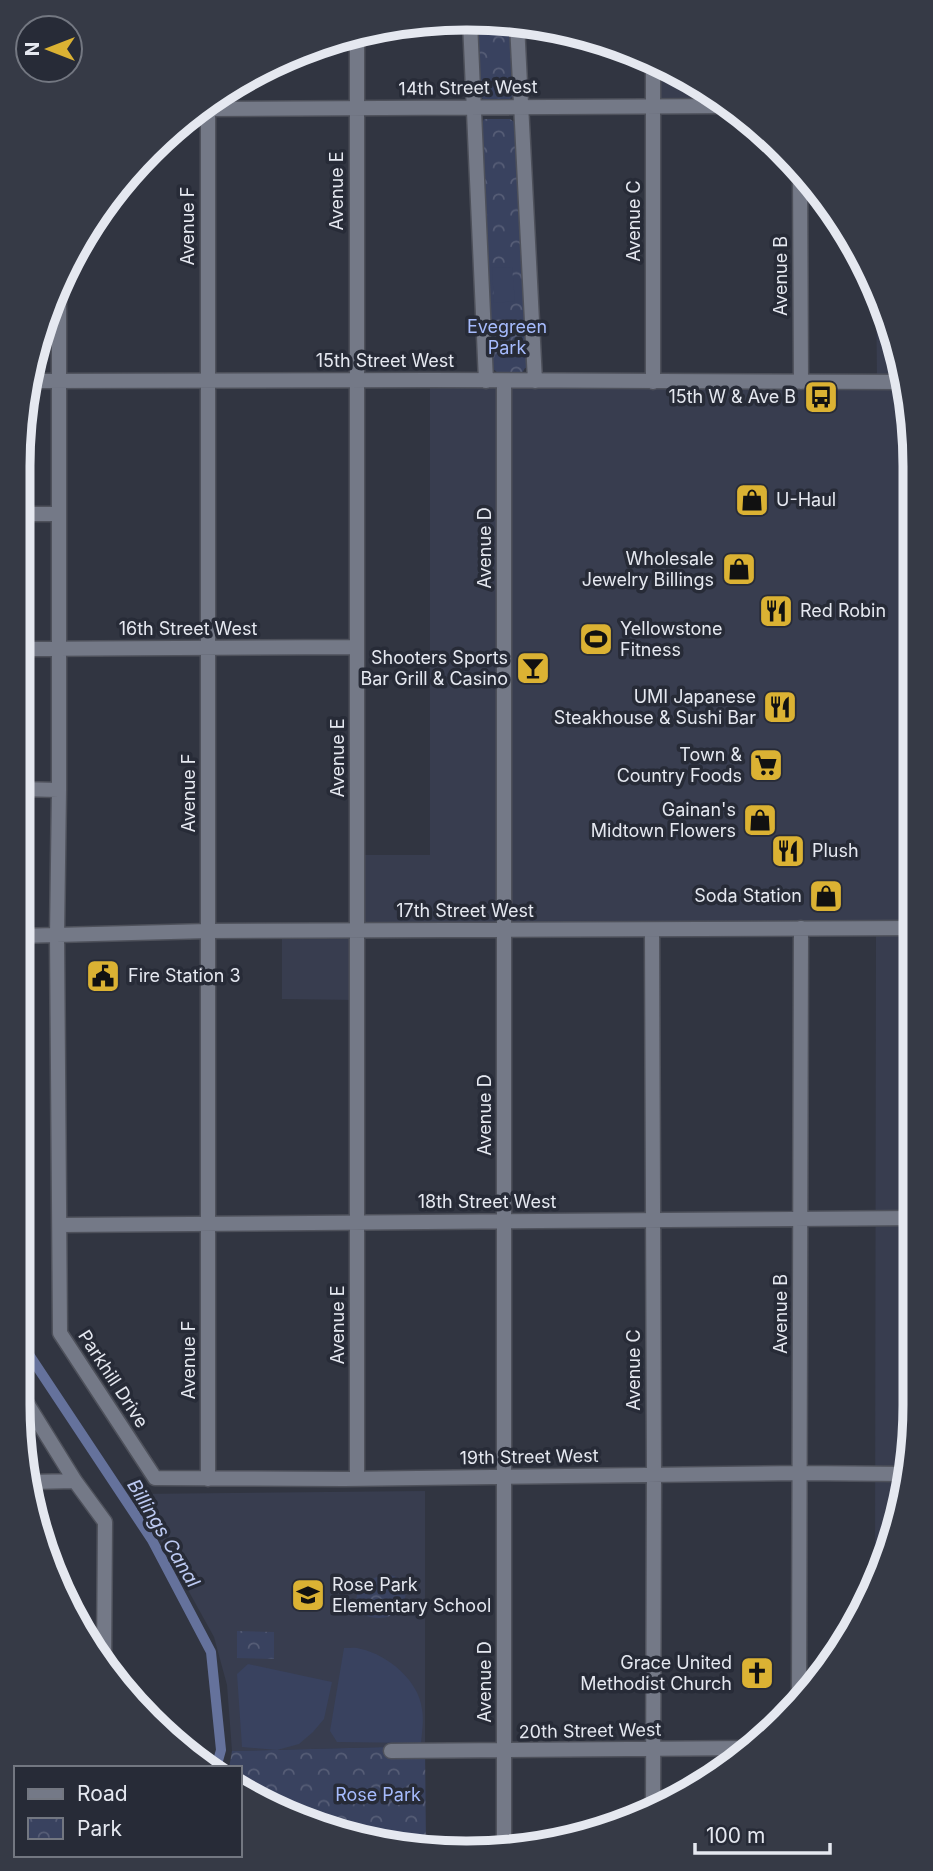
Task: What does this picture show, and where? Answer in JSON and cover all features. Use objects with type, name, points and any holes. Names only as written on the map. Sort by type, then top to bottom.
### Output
[{"type":"street","points":[[470,30],[486,381]]},
{"type":"street","points":[[517,33],[535,382]]},
{"type":"street","name":"Avenue E","points":[[357,44],[357,1479]]},
{"type":"street","name":"Avenue C","points":[[653,72],[653,382]]},
{"type":"street","name":"14th Street West","points":[[216,109],[713,106]]},
{"type":"street","name":"Avenue F","points":[[207,116],[208,1479]]},
{"type":"street","name":"Avenue B","points":[[800,185],[801,382]]},
{"type":"street","name":"Parkhill Drive","points":[[59,310],[57,936],[60,1333],[155,1478]]},
{"type":"street","name":"15th Street West","points":[[38,381],[895,382]]},
{"type":"street","name":"Avenue D","points":[[504,382],[504,1839]]},
{"type":"street","points":[[30,514],[59,514]]},
{"type":"street","name":"16th Street West","points":[[30,649],[357,647]]},
{"type":"street","points":[[30,789],[59,790]]},
{"type":"street","name":"Avenue B","points":[[799,1687],[801,928]]},
{"type":"street","name":"17th Street West","points":[[30,936],[208,931],[903,928]]},
{"type":"street","name":"Avenue C","points":[[652,930],[653,1799]]},
{"type":"street","name":"18th Street West","points":[[60,1225],[903,1218]]},
{"type":"street","points":[[30,1409],[75,1481],[105,1522],[104,1649]]},
{"type":"street","name":"19th Street West","points":[[155,1478],[357,1479],[898,1474]]},
{"type":"street","points":[[37,1482],[75,1481]]},
{"type":"street","name":"20th Street West","points":[[391,1751],[736,1748]]},
{"type":"shaded area","points":[[653,72],[713,106],[653,106]]},
{"type":"shaded area","points":[[876,316],[888,353],[900,409],[903,466],[903,1404],[900,1462],[895,1490],[875,1558],[876,927],[358,931],[357,1000],[282,999],[282,931],[357,931],[357,855],[430,855],[430,380],[877,382]]},
{"type":"shaded area","name":"Rose Park Elementary School","points":[[425,1491],[425,1746],[232,1751],[227,1685],[214,1637],[135,1494]]},
{"type":"green space","points":[[476,30],[511,32],[514,95],[510,99],[483,99],[480,96]]},
{"type":"green space","name":"Evegreen Park","points":[[484,119],[510,119],[516,123],[527,368],[522,373],[497,373],[490,368],[480,123]]},
{"type":"green space","points":[[512,267],[515,301],[494,303],[492,268]]},
{"type":"green space","points":[[394,1576],[404,1586],[406,1593],[401,1607],[388,1617],[370,1617],[356,1613],[357,1591],[367,1586],[374,1578]]},
{"type":"green space","points":[[237,1631],[274,1632],[274,1659],[237,1658]]},
{"type":"green space","points":[[344,1648],[359,1648],[382,1657],[408,1679],[420,1699],[423,1722],[421,1743],[337,1742],[330,1731]]},
{"type":"green space","points":[[248,1664],[332,1682],[324,1719],[299,1744],[277,1750],[242,1747],[237,1674]]},
{"type":"green space","name":"Rose Park","points":[[425,1746],[426,1839],[381,1833],[299,1808],[242,1779],[242,1766],[229,1766],[232,1751]]},
{"type":"waterway","name":"Billings Canal","points":[[30,1356],[152,1540],[211,1652],[221,1750],[217,1763]]},
{"type":"place","name":"15th W & Ave B","points":[[821,397]]},
{"type":"place","name":"U-Haul","points":[[752,500]]},
{"type":"place","name":"Wholesale Jewelry Billings","points":[[739,569]]},
{"type":"place","name":"Red Robin","points":[[776,611]]},
{"type":"place","name":"Yellowstone Fitness","points":[[596,639]]},
{"type":"place","name":"Shooters Sports Bar Grill & Casino","points":[[533,668]]},
{"type":"place","name":"UMI Japanese Steakhouse & Sushi Bar","points":[[780,707]]},
{"type":"place","name":"Town & Country Foods","points":[[766,765]]},
{"type":"place","name":"Gainan's Midtown Flowers","points":[[760,820]]},
{"type":"place","name":"Plush","points":[[788,851]]},
{"type":"place","name":"Soda Station","points":[[826,896]]},
{"type":"place","name":"Fire Station 3","points":[[103,976]]},
{"type":"place","name":"Rose Park Elementary School","points":[[308,1595]]},
{"type":"place","name":"Grace United Methodist Church","points":[[757,1673]]}]
